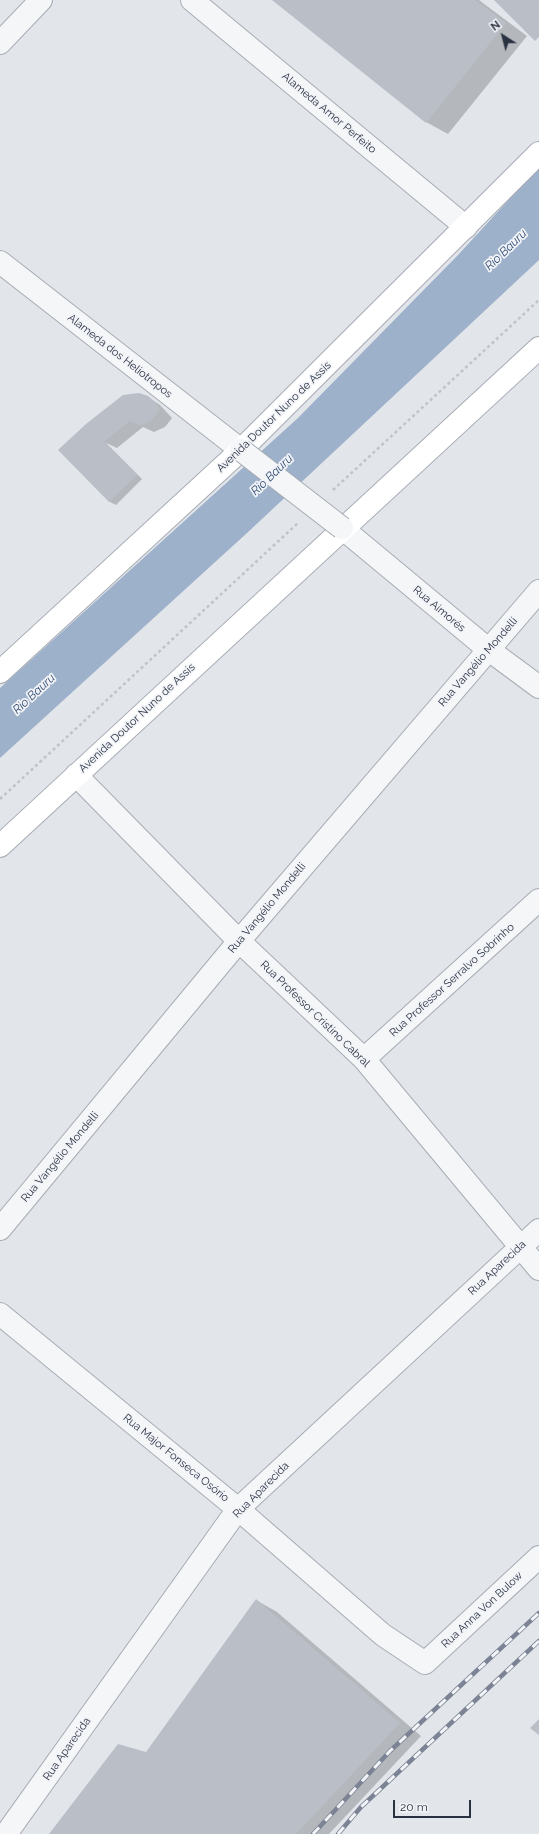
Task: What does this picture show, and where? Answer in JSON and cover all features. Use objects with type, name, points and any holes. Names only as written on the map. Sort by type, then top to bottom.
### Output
[{"type":"main road","name":"Avenida Doutor Nuno de Assis","points":[[0,672],[241,450],[539,153]]},
{"type":"main road","name":"Avenida Doutor Nuno de Assis","points":[[0,846],[342,528],[539,348]]},
{"type":"street","points":[[0,43],[40,0]]},
{"type":"street","name":"Alameda Amor Perfeito","points":[[192,0],[466,227]]},
{"type":"street","name":"Alameda dos Heliotropos","points":[[0,262],[342,528]]},
{"type":"street","name":"Rua Aimorés","points":[[342,528],[489,650],[539,687]]},
{"type":"street","name":"Rua Vangélio Mondelli","points":[[0,1229],[239,941],[539,591]]},
{"type":"street","name":"Rua Professor Cristino Cabral","points":[[76,775],[239,941],[364,1059],[539,1268]]},
{"type":"street","name":"Rua Professor Serralvo Sobrinho","points":[[364,1059],[539,900]]},
{"type":"street","name":"Rua Aparecida","points":[[6,1834],[238,1509],[539,1230]]},
{"type":"street","name":"Rua Major Fonseca Osório","points":[[0,1314],[238,1509],[383,1635],[425,1663]]},
{"type":"street","name":"Rua Anna Von Bulow","points":[[425,1663],[539,1557]]},
{"type":"path","points":[[328,495],[539,300]]},
{"type":"path","points":[[0,799],[299,522]]},
{"type":"water","name":"Rio Bauru","points":[[539,167],[539,260],[247,533],[0,758],[0,688],[298,418],[458,255]]},
{"type":"building","points":[[272,0],[475,0],[506,23],[426,123]]},
{"type":"building","points":[[494,0],[539,0],[539,37],[535,41]]},
{"type":"building","points":[[139,393],[148,396],[156,403],[160,410],[152,420],[141,426],[130,421],[104,442],[137,475],[109,502],[58,450],[86,424],[123,395]]},
{"type":"building","points":[[256,1599],[400,1723],[296,1834],[49,1834],[118,1744],[146,1752]]},
{"type":"building","points":[[539,1719],[539,1735],[530,1728]]},
{"type":"railway","points":[[313,1834],[390,1751],[539,1613]]},
{"type":"railway","points":[[338,1834],[361,1807],[539,1641]]}]
